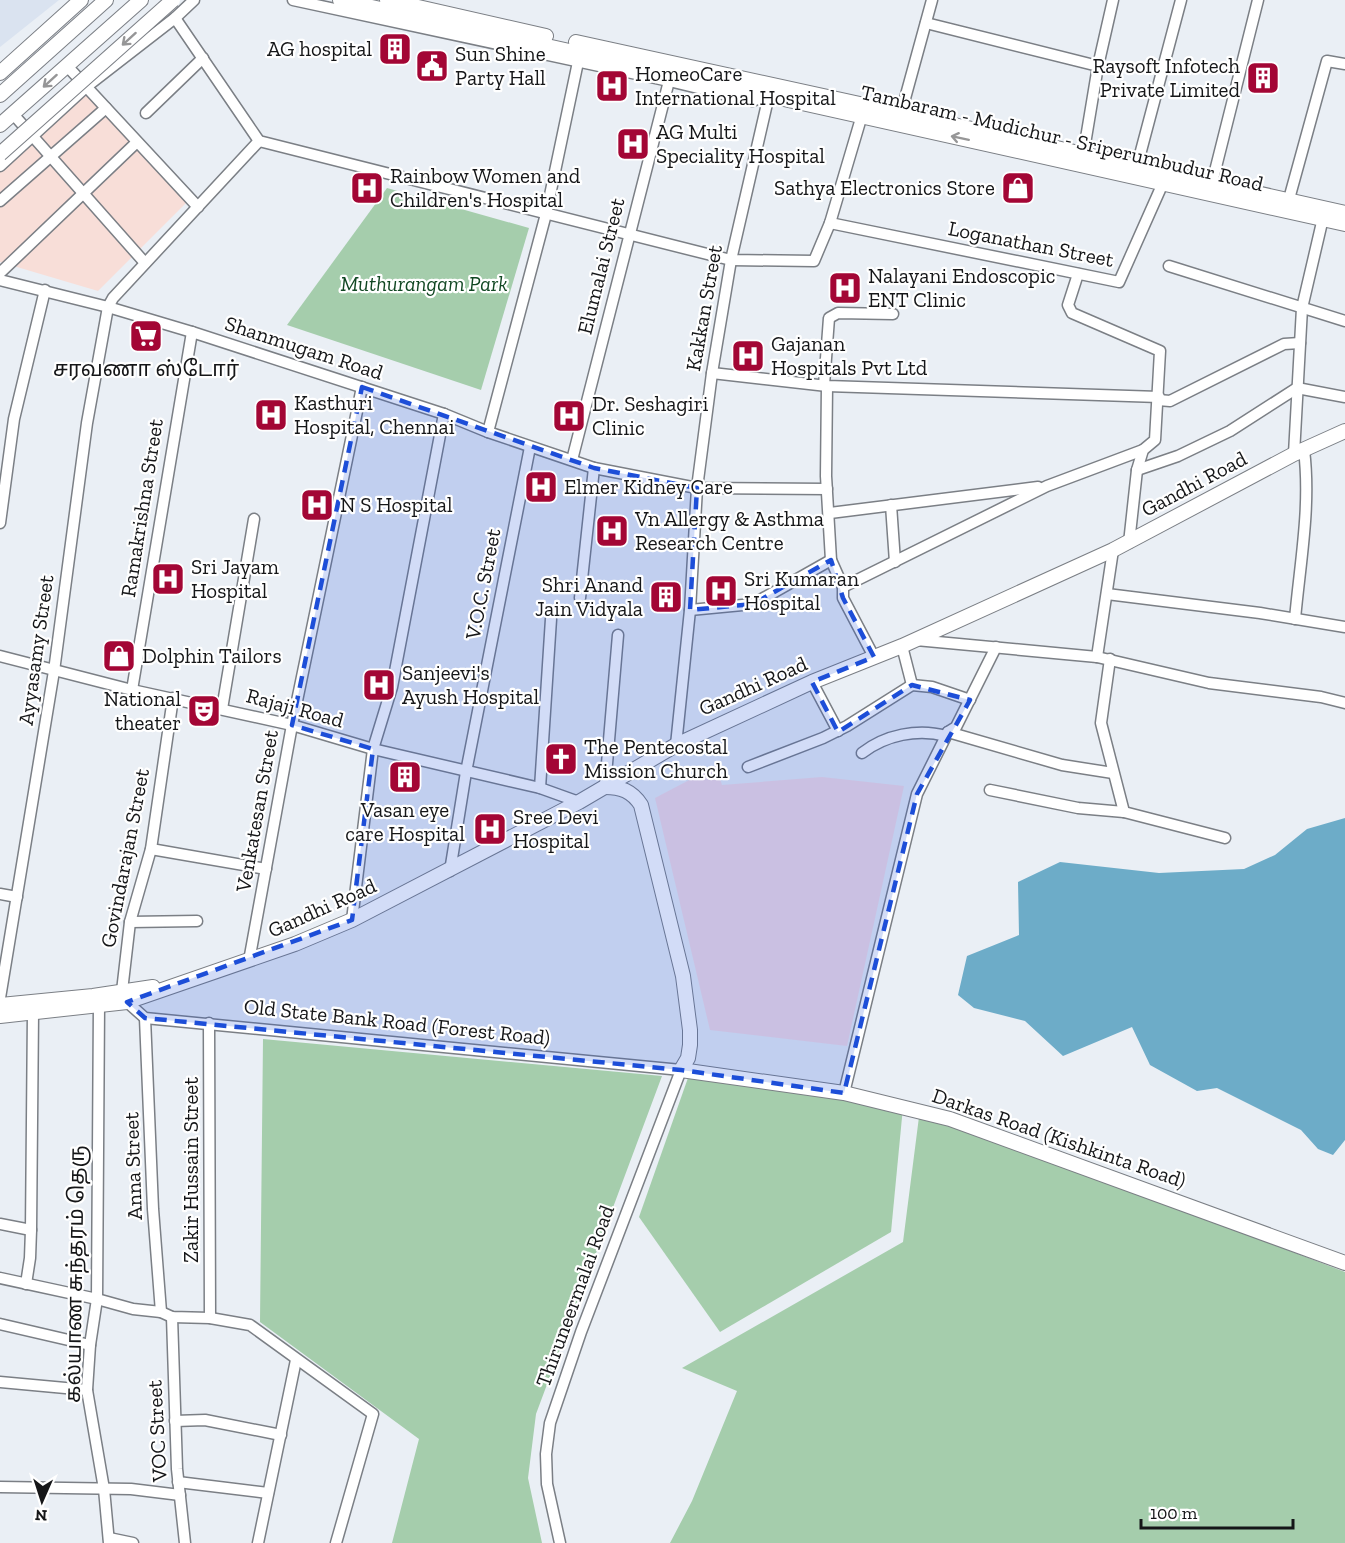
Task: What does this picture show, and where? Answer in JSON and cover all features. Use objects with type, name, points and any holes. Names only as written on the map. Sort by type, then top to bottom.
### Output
[{"type":"main road","points":[[0,73],[81,0]]},
{"type":"main road","points":[[0,95],[106,0]]},
{"type":"main road","points":[[0,125],[141,0]]},
{"type":"main road","points":[[0,154],[172,0]]},
{"type":"main road","points":[[340,0],[763,88]]},
{"type":"main road","points":[[387,0],[763,88]]},
{"type":"main road","name":"Tambaram - Mudichur - Sriperumbudur Road","points":[[763,88],[901,113],[1082,159],[1163,183],[1345,224]]},
{"type":"main road","name":"Tambaram - Mudichur - Sriperumbudur Road","points":[[763,88],[912,128],[1082,159],[1137,166],[1345,213]]},
{"type":"main road","name":"Gandhi Road","points":[[0,1016],[99,1004],[182,983],[249,961],[352,920],[579,802],[676,745],[812,682],[916,640],[1129,543],[1299,452],[1343,432]]},
{"type":"main road","points":[[605,787],[625,790],[635,795],[641,805],[683,976],[690,1045],[688,1058],[681,1070]]},
{"type":"main road","name":"Gandhi Road","points":[[0,1005],[93,996],[124,997]]},
{"type":"main road","name":"Darkas Road (Kishkinta Road)","points":[[681,1070],[844,1093],[950,1119],[1345,1263]]},
{"type":"street","points":[[0,166],[86,87],[175,18],[194,0]]},
{"type":"street","points":[[293,0],[752,101],[763,88]]},
{"type":"street","points":[[901,113],[932,0]]},
{"type":"street","points":[[1082,159],[1098,66],[1113,0]]},
{"type":"street","points":[[1137,166],[1181,0]]},
{"type":"street","points":[[1212,183],[1258,0]]},
{"type":"street","points":[[175,18],[260,141],[731,260],[814,261],[830,223],[862,115]]},
{"type":"street","points":[[926,23],[1098,66]]},
{"type":"street","points":[[146,113],[203,58]]},
{"type":"street","points":[[1289,199],[1327,61],[1345,64]]},
{"type":"street","points":[[488,432],[546,214],[578,62]]},
{"type":"street","points":[[67,66],[198,207]]},
{"type":"street","name":"Elumalai Street","points":[[572,460],[669,81]]},
{"type":"street","name":"Kakkan Street","points":[[676,745],[690,610],[697,488],[712,373],[763,88]]},
{"type":"street","points":[[0,201],[106,108]]},
{"type":"street","points":[[13,114],[145,263]]},
{"type":"street","points":[[108,307],[113,298],[145,263],[260,141]]},
{"type":"street","points":[[0,273],[137,142]]},
{"type":"street","name":"Loganathan Street","points":[[830,223],[1119,282],[1163,183]]},
{"type":"street","points":[[1295,619],[1307,484],[1299,452],[1297,388],[1302,308],[1323,218]]},
{"type":"street","points":[[1169,266],[1345,321]]},
{"type":"street","points":[[843,587],[1047,486],[1143,450],[1155,440],[1160,351],[1072,313],[1068,305],[1078,274]]},
{"type":"street","name":"Shanmugam Road","points":[[0,280],[108,307],[192,332],[444,414],[488,432],[594,468],[697,488],[827,489]]},
{"type":"street","points":[[0,523],[14,419],[45,290]]},
{"type":"street","name":"Ayyasamy Street","points":[[0,998],[54,671],[87,423],[108,307]]},
{"type":"street","points":[[874,657],[843,598],[843,587],[831,560],[825,386],[829,318],[838,313],[893,314]]},
{"type":"street","name":"Ramakrishna Street","points":[[132,690],[192,332]]},
{"type":"street","points":[[712,373],[825,386],[1170,401],[1284,344],[1300,343]]},
{"type":"street","name":"Venkatesan Street","points":[[249,961],[292,725],[362,387]]},
{"type":"street","points":[[1137,470],[1178,456],[1230,431],[1297,388],[1345,397]]},
{"type":"street","points":[[352,920],[373,749],[392,687],[444,414]]},
{"type":"street","name":"V.O.C. Street","points":[[450,871],[466,772],[530,447]]},
{"type":"street","points":[[1129,543],[1137,470],[1143,450]]},
{"type":"street","points":[[580,598],[594,468]]},
{"type":"street","points":[[830,513],[1047,486]]},
{"type":"street","points":[[891,505],[895,562]]},
{"type":"street","points":[[222,709],[254,519]]},
{"type":"street","points":[[1097,657],[1113,550]]},
{"type":"street","points":[[690,610],[753,604],[831,560]]},
{"type":"street","points":[[1107,594],[1345,627]]},
{"type":"street","points":[[540,788],[551,619]]},
{"type":"street","points":[[605,787],[618,635]]},
{"type":"street","points":[[916,640],[1097,657],[1209,683],[1321,697],[1345,703]]},
{"type":"street","points":[[902,646],[912,685]]},
{"type":"street","points":[[844,1093],[917,794],[947,734],[956,727],[996,647]]},
{"type":"street","name":"Rajaji Road","points":[[0,656],[132,690],[292,725],[373,749],[540,788],[579,802]]},
{"type":"street","points":[[1110,659],[1101,723],[1124,812]]},
{"type":"street","points":[[812,682],[838,731]]},
{"type":"street","points":[[748,767],[838,731],[912,685],[932,687],[970,700]]},
{"type":"street","name":"Govindarajan Street","points":[[124,997],[130,922],[151,849],[173,698]]},
{"type":"street","points":[[862,753],[873,744],[925,732],[947,734],[1062,765],[1113,773]]},
{"type":"street","points":[[990,790],[1078,808],[1124,812],[1225,838]]},
{"type":"street","points":[[151,849],[266,869]]},
{"type":"street","points":[[0,894],[17,897]]},
{"type":"street","points":[[130,922],[198,921]]},
{"type":"street","points":[[124,997],[145,1018]]},
{"type":"street","name":"கல்யாண சுந்தரம் தெரு","points":[[99,1004],[97,1299],[90,1345],[87,1390],[104,1489],[109,1540]]},
{"type":"street","points":[[26,1284],[31,1230],[33,1012]]},
{"type":"street","name":"Old State Bank Road (Forest Road)","points":[[145,1018],[681,1070]]},
{"type":"street","name":"Anna Street","points":[[145,1018],[153,1209],[166,1315]]},
{"type":"street","name":"Zakir Hussain Street","points":[[209,1023],[210,1318]]},
{"type":"street","name":"Thiruneermalai Road","points":[[560,1543],[548,1485],[546,1454],[550,1424],[580,1332],[681,1070]]},
{"type":"street","points":[[0,1224],[31,1230]]},
{"type":"street","points":[[0,1278],[134,1309],[250,1325],[373,1414],[336,1543]]},
{"type":"street","name":"VOC Street","points":[[166,1315],[178,1482],[185,1543]]},
{"type":"street","points":[[0,1324],[90,1345]]},
{"type":"street","points":[[258,1543],[296,1360]]},
{"type":"street","points":[[0,1382],[87,1390]]},
{"type":"street","points":[[175,1421],[205,1420],[280,1435]]},
{"type":"street","points":[[178,1482],[268,1493]]},
{"type":"street","points":[[0,1488],[131,1489],[180,1495]]},
{"type":"street","points":[[109,1540],[133,1543]]},
{"type":"highlighted area","points":[[362,387],[594,468],[697,488],[690,610],[753,604],[831,560],[843,598],[874,657],[812,682],[838,732],[912,685],[970,700],[917,794],[844,1093],[681,1070],[145,1018],[127,1002],[352,920],[373,749],[292,725]]},
{"type":"shaded area","points":[[0,0],[59,0],[0,47]]},
{"type":"shaded area","points":[[86,94],[188,201],[98,291],[0,262],[0,172]]},
{"type":"shaded area","points":[[716,766],[722,785],[822,777],[904,786],[847,1046],[710,1030],[655,798]]},
{"type":"green space","name":"Muthurangam Park","points":[[387,188],[529,228],[481,390],[287,325]]},
{"type":"green space","points":[[263,1039],[662,1076],[536,1414],[528,1478],[542,1543],[392,1543],[419,1439],[260,1322]]},
{"type":"green space","points":[[689,1075],[903,1107],[891,1232],[720,1332],[639,1217]]},
{"type":"green space","points":[[920,1109],[1345,1272],[1345,1543],[670,1543],[692,1501],[737,1391],[682,1368],[903,1242]]},
{"type":"water","points":[[1345,818],[1345,1140],[1333,1155],[1318,1149],[1301,1130],[1217,1088],[1197,1091],[1150,1065],[1132,1027],[1063,1056],[1025,1021],[974,1008],[958,995],[967,956],[1019,935],[1018,882],[1060,862],[1159,873],[1244,869],[1275,855],[1307,829]]},
{"type":"place","name":"AG hospital","points":[[395,49]]},
{"type":"place","name":"Sun Shine Party Hall","points":[[432,66]]},
{"type":"place","name":"Raysoft Infotech Private Limited","points":[[1263,78]]},
{"type":"place","name":"HomeoCare International Hospital","points":[[612,86]]},
{"type":"place","name":"AG Multi Speciality Hospital","points":[[633,144]]},
{"type":"place","name":"Rainbow Women and Children's Hospital","points":[[367,188]]},
{"type":"place","name":"Sathya Electronics Store","points":[[1018,188]]},
{"type":"place","name":"Nalayani Endoscopic ENT Clinic","points":[[845,288]]},
{"type":"place","name":"சரவணா ஸ்டோர்","points":[[146,336]]},
{"type":"place","name":"Gajanan Hospitals Pvt Ltd","points":[[748,356]]},
{"type":"place","name":"Kasthuri Hospital, Chennai","points":[[271,415]]},
{"type":"place","name":"Dr. Seshagiri Clinic","points":[[569,416]]},
{"type":"place","name":"Elmer Kidney Care","points":[[541,487]]},
{"type":"place","name":"N S Hospital","points":[[317,505]]},
{"type":"place","name":"Vn Allergy & Asthma Research Centre","points":[[612,531]]},
{"type":"place","name":"Sri Jayam Hospital","points":[[168,579]]},
{"type":"place","name":"Sri Kumaran Hospital","points":[[721,591]]},
{"type":"place","name":"Shri Anand Jain Vidyala","points":[[666,597]]},
{"type":"place","name":"Dolphin Tailors","points":[[119,656]]},
{"type":"place","name":"Sanjeevi's Ayush Hospital","points":[[379,685]]},
{"type":"place","name":"National theater","points":[[204,711]]},
{"type":"place","name":"The Pentecostal Mission Church","points":[[561,759]]},
{"type":"place","name":"Vasan eye care Hospital","points":[[405,777]]},
{"type":"place","name":"Sree Devi Hospital","points":[[490,829]]}]
